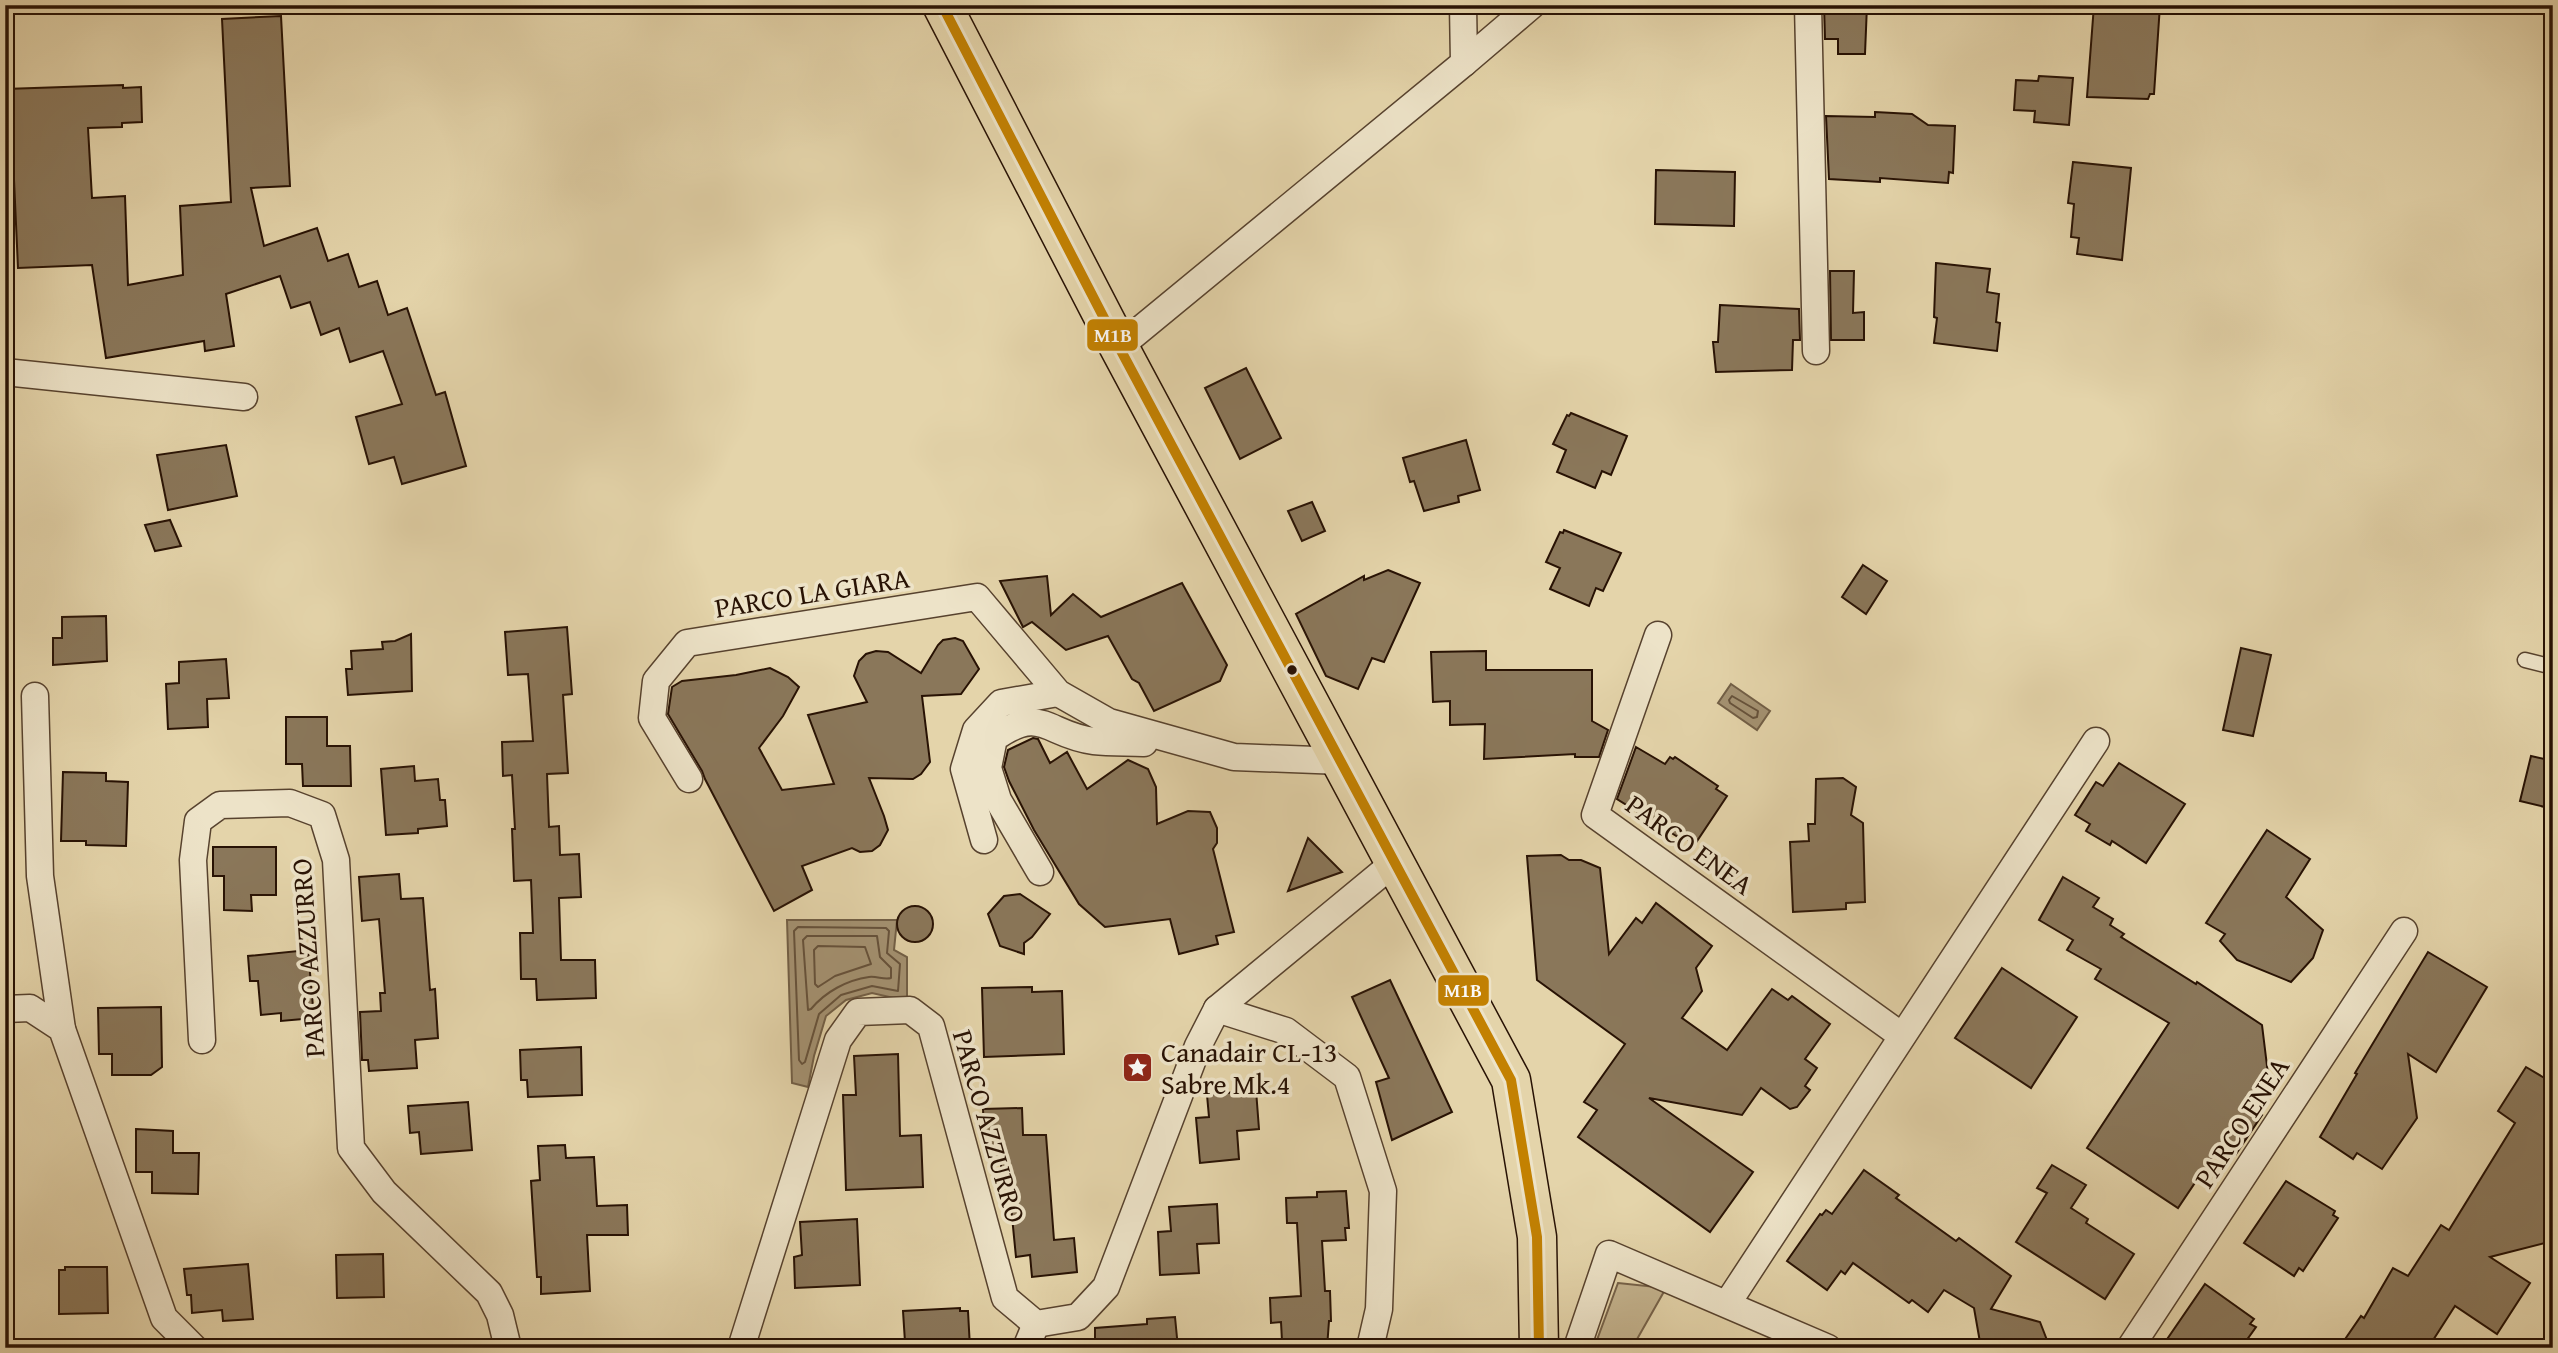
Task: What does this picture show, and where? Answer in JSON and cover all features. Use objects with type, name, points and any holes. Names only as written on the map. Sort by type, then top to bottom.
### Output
[{"type":"main road","points":[[942,5],[1119,347],[1511,1080],[1537,1237],[1540,1341]]},
{"type":"street","points":[[1464,5],[1464,63]]},
{"type":"street","points":[[1119,347],[1532,5]]},
{"type":"street","points":[[1808,5],[1816,351]]},
{"type":"street","points":[[5,372],[244,397]]},
{"type":"street","name":"PARCO LA GIARA","points":[[689,779],[652,718],[656,681],[687,643],[977,597],[1058,693],[1109,722],[1234,757],[1342,761]]},
{"type":"street","name":"PARCO ENEA","points":[[1658,635],[1595,814],[1902,1036]]},
{"type":"street","points":[[984,840],[964,769],[976,730],[1001,703],[1058,693]]},
{"type":"street","points":[[35,696],[40,876],[62,1029],[164,1318],[194,1348]]},
{"type":"street","name":"PARCO LA GIARA","points":[[1040,872],[999,800],[988,768],[993,738],[1013,725],[1040,721],[1066,735],[1095,741],[1150,743],[1165,738]]},
{"type":"street","points":[[1727,1304],[2096,741]]},
{"type":"street","name":"PARCO AZZURRO","points":[[202,1040],[193,860],[198,821],[220,805],[290,803],[322,814],[336,860],[351,1148],[384,1192],[489,1293],[500,1315],[509,1348]]},
{"type":"street","name":"PARCO AZZURRO","points":[[741,1348],[838,1040],[858,1012],[910,1010],[931,1026],[1005,1298],[1031,1336],[1078,1317],[1106,1287],[1198,1046],[1217,1009],[1395,862]]},
{"type":"street","name":"PARCO ENEA","points":[[2130,1348],[2404,931]]},
{"type":"street","points":[[5,1009],[30,1008],[62,1029]]},
{"type":"street","points":[[1217,1009],[1286,1031],[1347,1077],[1383,1191],[1379,1308],[1370,1348]]},
{"type":"street","points":[[1577,1348],[1609,1254],[1828,1348]]},
{"type":"lane","points":[[2525,660],[2553,667]]},
{"type":"shaded area","points":[[1618,1283],[1666,1288],[1632,1348],[1594,1348]]},
{"type":"water","points":[[1731,684],[1770,711],[1757,730],[1718,703]]},
{"type":"water","points":[[787,920],[897,920],[894,950],[907,957],[907,1001],[872,993],[846,1000],[826,1016],[808,1087],[792,1083]]},
{"type":"building","points":[[1824,5],[1867,5],[1865,54],[1838,54],[1838,39],[1825,39]]},
{"type":"building","points":[[2094,5],[2160,5],[2154,94],[2150,94],[2148,99],[2087,97]]},
{"type":"building","points":[[281,16],[290,186],[251,188],[264,246],[317,228],[328,261],[348,254],[359,287],[377,281],[388,315],[407,308],[436,395],[445,392],[466,466],[402,484],[394,457],[369,464],[356,417],[402,404],[383,351],[350,362],[339,328],[321,335],[310,302],[291,308],[280,276],[226,294],[234,346],[205,351],[204,341],[106,358],[92,265],[18,268],[11,114],[5,114],[5,89],[123,85],[123,88],[141,87],[142,122],[122,123],[122,127],[88,128],[92,198],[125,196],[128,285],[183,275],[180,206],[231,202],[222,19]]},
{"type":"building","points":[[2039,76],[2073,78],[2069,125],[2034,122],[2035,111],[2014,110],[2016,80],[2038,81]]},
{"type":"building","points":[[1875,112],[1912,114],[1928,125],[1955,126],[1953,173],[1949,172],[1948,183],[1880,178],[1880,182],[1829,179],[1826,116],[1875,117]]},
{"type":"building","points":[[2073,162],[2131,168],[2122,260],[2077,254],[2079,238],[2071,237],[2074,204],[2068,203]]},
{"type":"building","points":[[1656,170],[1735,172],[1734,226],[1655,224]]},
{"type":"building","points":[[1936,263],[1990,269],[1987,292],[1999,294],[1997,351],[1934,343],[1937,318],[1934,317]]},
{"type":"building","points":[[1830,271],[1854,271],[1853,313],[1864,312],[1864,340],[1831,340]]},
{"type":"building","points":[[1720,305],[1799,309],[1800,340],[1793,340],[1792,370],[1716,372],[1713,342],[1718,342]]},
{"type":"building","points":[[1246,368],[1281,438],[1240,459],[1205,388]]},
{"type":"building","points":[[1571,413],[1627,436],[1611,475],[1602,471],[1595,488],[1557,472],[1566,450],[1553,444],[1567,415]]},
{"type":"building","points":[[1466,440],[1480,490],[1458,496],[1459,502],[1424,511],[1414,481],[1410,482],[1403,458]]},
{"type":"building","points":[[226,445],[237,496],[168,510],[157,455]]},
{"type":"building","points":[[1312,502],[1325,531],[1302,541],[1288,511]]},
{"type":"building","points":[[170,520],[181,546],[155,551],[145,525]]},
{"type":"building","points":[[1564,530],[1621,553],[1603,591],[1596,588],[1589,606],[1550,589],[1560,568],[1546,562],[1560,532],[1563,533]]},
{"type":"building","points":[[1863,565],[1887,581],[1866,614],[1842,597]]},
{"type":"building","points":[[1388,570],[1420,583],[1384,662],[1372,658],[1358,689],[1326,676],[1296,614],[1364,576],[1364,580]]},
{"type":"building","points":[[1047,576],[1051,615],[1073,594],[1101,617],[1182,583],[1227,665],[1220,681],[1154,711],[1108,636],[1066,650],[1032,622],[1023,627],[1000,581]]},
{"type":"building","points":[[106,616],[107,661],[53,665],[53,638],[62,638],[62,617]]},
{"type":"building","points":[[567,627],[572,694],[563,695],[568,773],[547,774],[549,827],[559,826],[560,855],[579,854],[581,897],[559,898],[561,960],[595,960],[596,998],[537,1000],[536,979],[521,979],[520,933],[533,933],[531,880],[514,881],[512,775],[503,776],[502,742],[533,741],[528,674],[508,675],[505,632]]},
{"type":"building","points":[[411,634],[412,691],[348,695],[346,669],[352,669],[351,651],[383,649],[382,642],[395,641]]},
{"type":"building","points":[[955,638],[963,641],[979,669],[961,694],[922,696],[930,762],[921,774],[913,779],[869,778],[888,830],[880,845],[872,851],[860,852],[852,848],[802,866],[812,890],[774,911],[702,771],[668,714],[672,687],[682,681],[770,668],[788,677],[799,687],[783,716],[759,748],[782,790],[834,784],[808,715],[867,702],[854,676],[859,661],[866,654],[888,652],[921,673],[938,645],[943,640]]},
{"type":"building","points":[[2241,648],[2271,655],[2253,736],[2223,730]]},
{"type":"building","points":[[1486,651],[1486,670],[1592,670],[1592,721],[1608,730],[1599,757],[1575,757],[1575,754],[1484,759],[1485,724],[1450,725],[1450,701],[1433,702],[1431,652]]},
{"type":"building","points":[[226,659],[229,698],[207,699],[208,727],[168,729],[166,684],[179,683],[179,662]]},
{"type":"building","points":[[286,717],[327,717],[327,746],[350,746],[351,786],[303,786],[302,764],[286,764]]},
{"type":"building","points":[[1033,738],[1038,739],[1050,763],[1067,752],[1087,789],[1128,760],[1148,769],[1156,787],[1157,824],[1188,811],[1210,812],[1217,828],[1217,843],[1213,849],[1234,932],[1216,936],[1218,944],[1179,954],[1170,919],[1105,927],[1079,904],[1034,830],[1004,767],[1008,750]]},
{"type":"building","points":[[1636,747],[1665,764],[1670,757],[1675,757],[1718,786],[1716,789],[1727,796],[1695,844],[1683,836],[1681,839],[1617,799]]},
{"type":"building","points":[[2531,756],[2553,761],[2553,809],[2520,801]]},
{"type":"building","points":[[2119,763],[2185,804],[2146,863],[2112,841],[2110,845],[2086,831],[2090,824],[2075,815],[2096,782],[2103,786]]},
{"type":"building","points":[[414,766],[415,781],[438,779],[440,800],[445,800],[447,826],[418,829],[418,833],[386,835],[381,769]]},
{"type":"building","points":[[63,772],[106,773],[106,781],[128,782],[126,846],[61,841]]},
{"type":"building","points":[[1843,778],[1856,787],[1851,815],[1863,823],[1865,902],[1846,903],[1846,909],[1793,912],[1790,842],[1809,841],[1808,824],[1815,824],[1816,779]]},
{"type":"building","points":[[2267,830],[2310,859],[2286,897],[2323,930],[2313,958],[2291,982],[2237,960],[2220,941],[2225,934],[2206,923]]},
{"type":"building","points":[[1308,838],[1342,872],[1288,891]]},
{"type":"building","points":[[213,847],[276,847],[276,895],[251,895],[252,911],[224,910],[224,876],[213,876]]},
{"type":"building","points":[[1561,855],[1569,860],[1581,860],[1600,868],[1609,954],[1636,918],[1642,923],[1656,903],[1712,946],[1696,968],[1702,991],[1682,1018],[1727,1050],[1772,989],[1788,1000],[1792,996],[1830,1024],[1805,1059],[1817,1068],[1805,1086],[1810,1090],[1797,1107],[1790,1109],[1761,1088],[1742,1115],[1649,1098],[1753,1172],[1710,1232],[1578,1137],[1597,1110],[1584,1102],[1625,1044],[1537,980],[1527,856]]},
{"type":"building","points":[[399,874],[401,899],[423,898],[430,990],[435,989],[438,1038],[415,1040],[417,1068],[369,1071],[368,1060],[362,1060],[360,1012],[381,1011],[380,993],[385,993],[379,919],[362,921],[359,877]]},
{"type":"building","points":[[2063,877],[2099,898],[2093,907],[2113,919],[2110,925],[2124,934],[2121,937],[2262,1025],[2268,1074],[2246,1105],[2262,1115],[2236,1154],[2221,1144],[2178,1208],[2087,1148],[2169,1023],[2095,979],[2101,969],[2067,950],[2073,940],[2039,920]]},
{"type":"building","points":[[1020,894],[1050,914],[1024,943],[1024,954],[1000,946],[988,914],[1004,896]]},
{"type":"building","points":[[915,906],[928,911],[933,924],[928,937],[915,942],[902,937],[897,924],[902,911]]},
{"type":"building","points":[[308,950],[314,1018],[281,1021],[281,1013],[261,1015],[258,981],[250,981],[248,956]]},
{"type":"building","points":[[2428,952],[2487,987],[2436,1072],[2408,1054],[2417,1118],[2382,1169],[2357,1153],[2353,1159],[2320,1137]]},
{"type":"building","points":[[2002,968],[2077,1017],[2031,1088],[1955,1038]]},
{"type":"building","points":[[1390,980],[1452,1112],[1392,1140],[1376,1082],[1389,1078],[1352,997]]},
{"type":"building","points":[[1032,987],[1032,992],[1062,991],[1064,1054],[984,1057],[982,988]]},
{"type":"building","points":[[161,1007],[162,1067],[151,1075],[112,1075],[112,1054],[99,1054],[98,1008]]},
{"type":"building","points":[[581,1047],[582,1095],[528,1097],[527,1080],[521,1080],[520,1050]]},
{"type":"building","points":[[898,1054],[900,1136],[921,1135],[923,1187],[846,1190],[843,1095],[856,1095],[854,1056]]},
{"type":"building","points":[[2526,1067],[2553,1083],[2553,1241],[2490,1257],[2530,1283],[2497,1334],[2455,1306],[2428,1348],[2339,1348],[2361,1316],[2364,1318],[2393,1268],[2408,1276],[2441,1225],[2449,1230],[2515,1123],[2498,1111]]},
{"type":"building","points":[[1256,1090],[1259,1129],[1237,1131],[1239,1159],[1200,1163],[1196,1118],[1209,1117],[1207,1095]]},
{"type":"building","points":[[468,1102],[472,1150],[421,1154],[419,1132],[410,1133],[408,1106]]},
{"type":"building","points":[[1022,1108],[1023,1135],[1046,1135],[1054,1240],[1074,1238],[1077,1272],[1032,1277],[1030,1255],[1016,1257],[1008,1176],[1001,1176],[1001,1154],[985,1155],[983,1109]]},
{"type":"building","points":[[136,1129],[173,1131],[173,1153],[199,1153],[198,1194],[152,1193],[152,1172],[136,1172]]},
{"type":"building","points":[[565,1145],[566,1158],[594,1157],[597,1206],[627,1205],[628,1235],[587,1235],[590,1291],[541,1294],[541,1277],[537,1277],[531,1181],[540,1180],[538,1146]]},
{"type":"building","points":[[2052,1165],[2086,1185],[2071,1208],[2088,1219],[2086,1223],[2134,1254],[2105,1299],[2016,1242],[2047,1193],[2037,1188]]},
{"type":"building","points":[[1864,1170],[1899,1195],[1896,1198],[1956,1241],[1959,1238],[2011,1276],[1991,1309],[2040,1322],[2050,1348],[1981,1348],[1974,1308],[1944,1290],[1928,1312],[1912,1300],[1909,1303],[1853,1263],[1845,1274],[1841,1271],[1827,1290],[1787,1261],[1820,1214],[1826,1210],[1832,1214]]},
{"type":"building","points":[[2286,1181],[2335,1211],[2333,1215],[2338,1218],[2303,1271],[2299,1268],[2294,1276],[2244,1243]]},
{"type":"building","points":[[1346,1191],[1349,1228],[1345,1228],[1346,1240],[1322,1241],[1325,1291],[1330,1291],[1331,1321],[1327,1348],[1308,1348],[1307,1340],[1282,1341],[1281,1322],[1271,1323],[1270,1298],[1301,1296],[1297,1223],[1287,1223],[1286,1198],[1317,1197],[1317,1192]]},
{"type":"building","points":[[1217,1204],[1219,1243],[1197,1244],[1199,1273],[1160,1275],[1158,1232],[1171,1231],[1169,1207]]},
{"type":"building","points":[[857,1219],[860,1285],[795,1288],[794,1257],[802,1255],[800,1222]]},
{"type":"building","points":[[383,1254],[384,1297],[337,1298],[336,1255]]},
{"type":"building","points":[[248,1264],[253,1319],[223,1321],[222,1310],[192,1313],[191,1295],[187,1295],[184,1269]]},
{"type":"building","points":[[65,1267],[107,1267],[108,1313],[59,1314],[59,1270],[65,1270]]},
{"type":"building","points":[[2205,1284],[2254,1319],[2250,1324],[2256,1327],[2241,1348],[2161,1348]]},
{"type":"building","points":[[960,1308],[960,1311],[968,1311],[970,1348],[910,1348],[910,1342],[905,1342],[903,1311]]},
{"type":"building","points":[[1175,1317],[1178,1348],[1095,1348],[1095,1328],[1147,1324],[1147,1319]]},
{"type":"transit line","name":"M1B","points":[[942,5],[1119,347],[1511,1080],[1537,1237],[1539,1348]]},
{"type":"place","name":"Canadair CL-13 Sabre Mk.4","points":[[1138,1067]]}]
